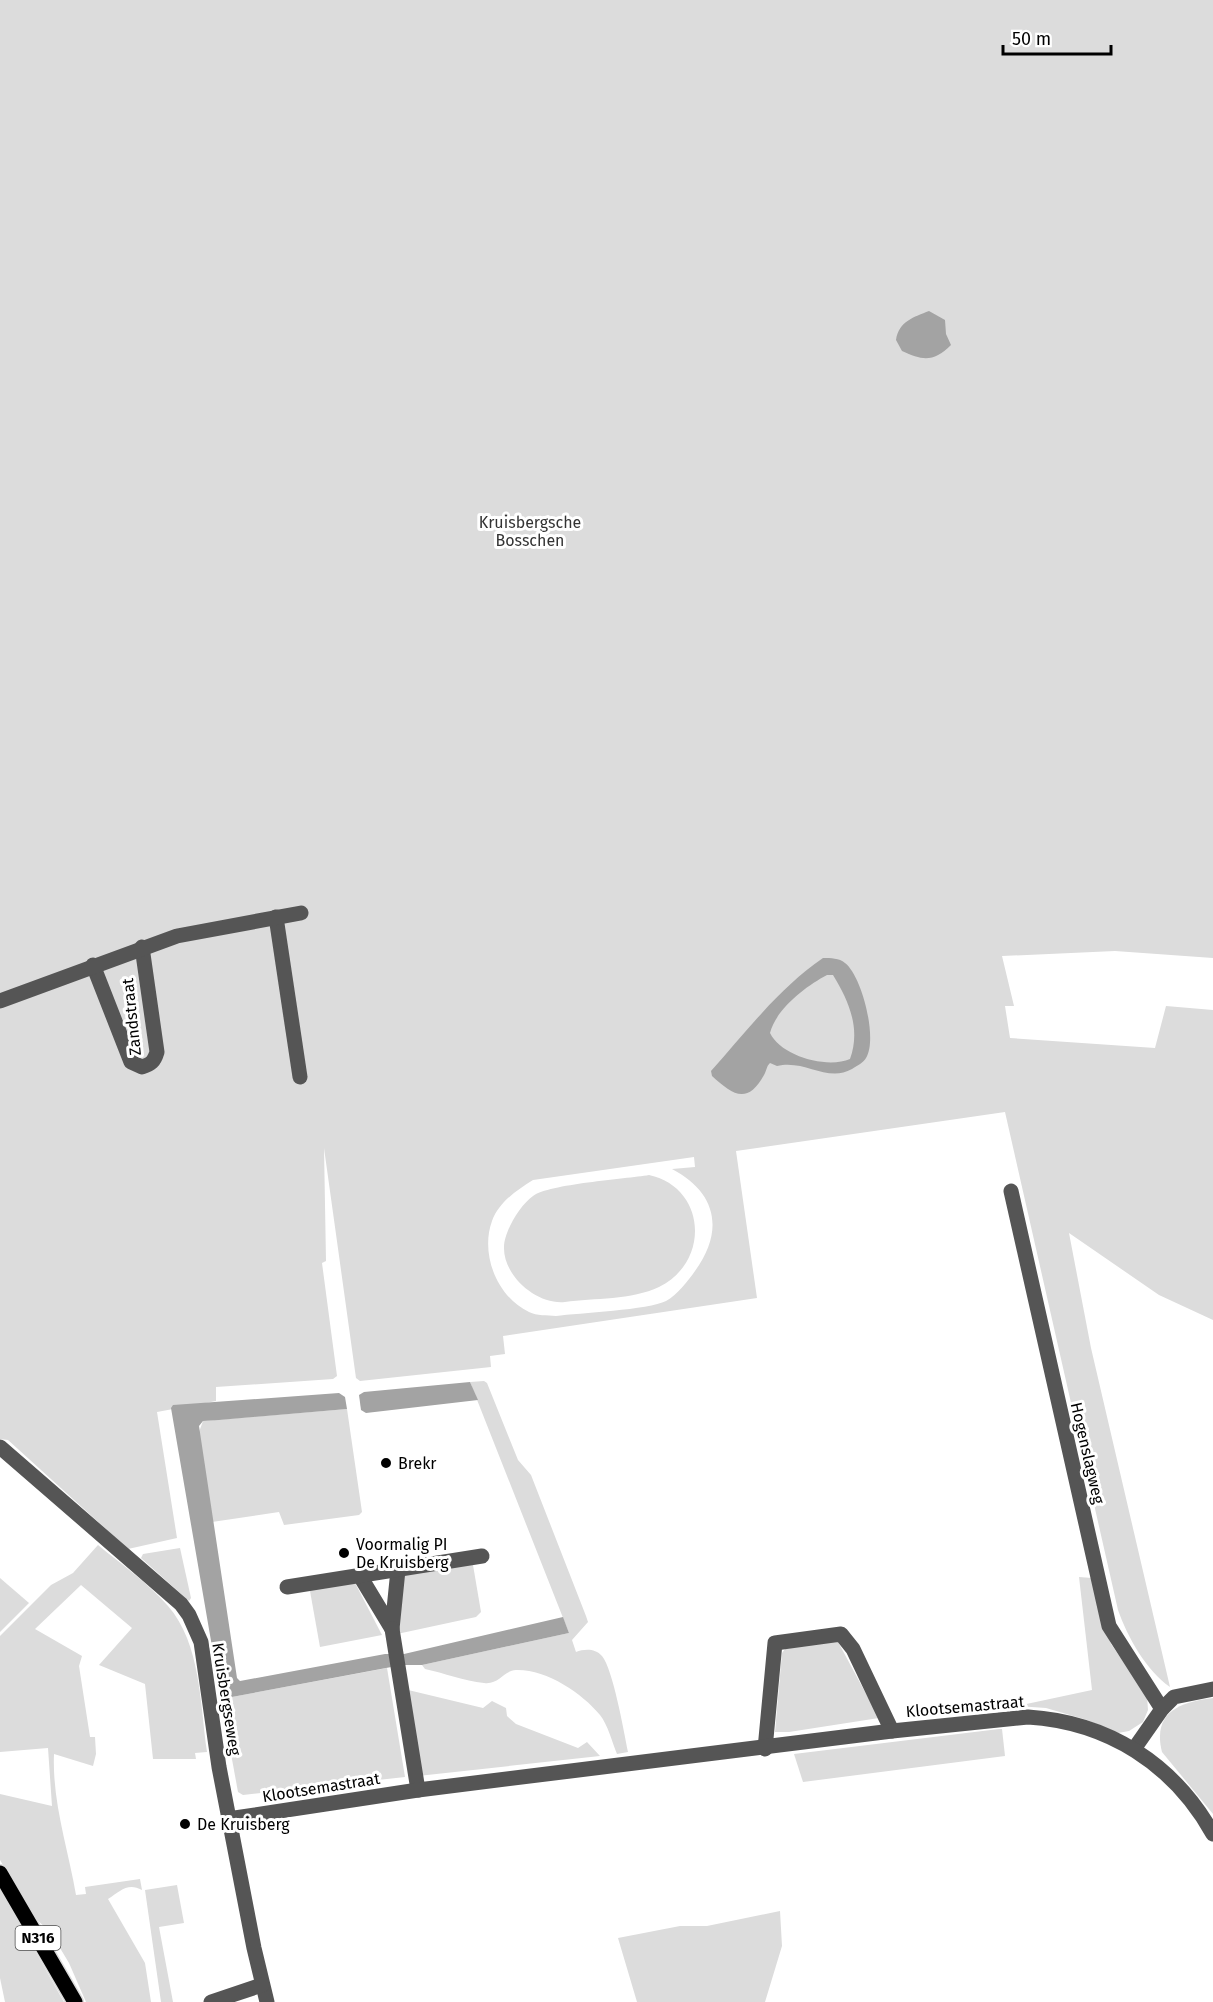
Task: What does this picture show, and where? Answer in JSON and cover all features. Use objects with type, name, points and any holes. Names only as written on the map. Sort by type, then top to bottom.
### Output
[{"type":"main road","name":"N316","points":[[0,1874],[75,2002]]},
{"type":"street","name":"Zandstraat","points":[[0,1001],[177,936],[301,913]]},
{"type":"street","points":[[276,917],[300,1077]]},
{"type":"street","name":"Zandstraat","points":[[93,965],[131,1062],[142,1067],[154,1060],[157,1052],[142,947]]},
{"type":"street","name":"Hogenslagweg","points":[[1011,1191],[1109,1626],[1162,1708]]},
{"type":"street","name":"Kruisbergseweg","points":[[0,1447],[154,1580],[189,1615],[201,1642],[228,1819],[267,2002]]},
{"type":"street","points":[[288,1587],[482,1556]]},
{"type":"street","points":[[398,1570],[392,1629],[418,1790]]},
{"type":"street","points":[[360,1576],[392,1629]]},
{"type":"street","name":"Klootsemastraat","points":[[765,1749],[775,1643],[841,1634],[853,1649],[892,1731]]},
{"type":"street","points":[[1134,1749],[1162,1708],[1182,1694],[1213,1689]]},
{"type":"street","name":"Klootsemastraat","points":[[228,1819],[418,1790],[765,1749],[892,1731],[1007,1719],[1049,1719],[1091,1729],[1150,1759],[1196,1808],[1213,1834]]},
{"type":"street","points":[[211,2002],[262,1985]]},
{"type":"green space","name":"Kruisbergsche Bosschen","points":[[0,0],[1213,0],[1213,958],[1115,951],[1002,956],[1014,1006],[1005,1006],[1010,1038],[1155,1048],[1166,1006],[1213,1010],[1213,1320],[1159,1295],[1069,1233],[1091,1348],[1170,1687],[1153,1672],[1139,1653],[1118,1610],[1005,1112],[736,1151],[757,1298],[503,1336],[505,1354],[490,1356],[491,1367],[360,1381],[356,1378],[324,1148],[326,1261],[322,1263],[337,1376],[333,1379],[216,1387],[216,1401],[157,1412],[177,1538],[128,1549],[8,1440],[0,1439]],"holes":[[[694,1157],[695,1167],[672,1169],[687,1178],[707,1201],[713,1227],[710,1241],[692,1275],[678,1292],[666,1301],[630,1309],[556,1316],[542,1315],[532,1313],[518,1305],[500,1285],[494,1273],[488,1247],[492,1221],[504,1202],[533,1180]]]},
{"type":"green space","points":[[649,1175],[668,1183],[682,1194],[691,1210],[695,1226],[694,1244],[687,1261],[676,1276],[659,1287],[637,1294],[565,1302],[554,1302],[533,1294],[515,1278],[505,1258],[505,1241],[514,1219],[533,1196],[570,1185]]},
{"type":"green space","points":[[484,1381],[487,1383],[518,1460],[531,1475],[586,1616],[588,1622],[572,1640],[576,1652],[593,1650],[602,1656],[606,1663],[618,1701],[628,1752],[617,1754],[600,1715],[584,1699],[551,1678],[516,1670],[494,1682],[484,1683],[425,1669],[422,1665],[569,1633],[470,1382]]},
{"type":"green space","points":[[347,1409],[362,1512],[359,1515],[284,1525],[279,1512],[212,1522],[199,1432],[203,1421]]},
{"type":"green space","points":[[98,1545],[152,1589],[179,1621],[193,1656],[207,1752],[195,1753],[196,1759],[153,1759],[145,1684],[99,1665],[132,1628],[81,1585],[35,1629],[82,1656],[79,1666],[90,1737],[95,1737],[96,1754],[93,1766],[54,1754],[55,1790],[76,1895],[86,1894],[85,1887],[140,1879],[142,1890],[128,1887],[108,1899],[145,1963],[151,2002],[86,2002],[69,1963],[51,1933],[34,1917],[0,1860],[0,1794],[52,1806],[48,1748],[0,1752],[0,1636],[51,1585],[73,1573]]},
{"type":"green space","points":[[180,1548],[191,1598],[189,1601],[141,1558],[143,1554]]},
{"type":"green space","points":[[468,1563],[473,1565],[481,1612],[476,1617],[397,1634],[401,1574]]},
{"type":"green space","points":[[1079,1577],[1092,1578],[1111,1644],[1147,1696],[1148,1710],[1143,1722],[1129,1731],[1118,1733],[1087,1720],[1046,1708],[1017,1706],[1092,1690]]},
{"type":"green space","points":[[0,1578],[29,1603],[0,1632]]},
{"type":"green space","points":[[354,1581],[382,1635],[320,1647],[310,1591],[313,1587]]},
{"type":"green space","points":[[837,1640],[879,1718],[789,1732],[775,1732],[782,1653],[785,1649]]},
{"type":"green space","points":[[387,1668],[405,1777],[243,1795],[238,1792],[221,1699]]},
{"type":"green space","points":[[404,1689],[483,1708],[492,1701],[506,1708],[507,1716],[516,1724],[578,1748],[587,1742],[600,1756],[418,1776]]},
{"type":"green space","points":[[1213,1698],[1213,1814],[1162,1752],[1160,1738],[1161,1727],[1171,1712],[1190,1702]]},
{"type":"green space","points":[[1002,1729],[1005,1756],[803,1782],[794,1754]]},
{"type":"green space","points":[[177,1885],[184,1923],[159,1927],[173,2002],[161,2002],[145,1890]]},
{"type":"green space","points":[[0,1889],[64,2002],[5,2002],[0,1978]]},
{"type":"green space","points":[[780,1911],[782,1946],[765,2002],[637,2002],[618,1938],[680,1926],[707,1926]]},
{"type":"shaded area","points":[[929,311],[945,320],[946,334],[951,345],[939,355],[928,358],[916,357],[902,351],[896,340],[900,328],[918,315]]},
{"type":"shaded area","points":[[826,958],[840,960],[851,970],[862,994],[869,1023],[869,1049],[865,1059],[843,1073],[825,1072],[797,1065],[777,1066],[770,1063],[758,1085],[752,1091],[739,1094],[726,1088],[712,1076],[711,1071],[764,1011],[807,970]],"holes":[[[827,975],[833,975],[852,1016],[854,1037],[850,1059],[840,1062],[817,1061],[794,1054],[784,1048],[770,1033],[773,1024],[785,1007],[810,985]]]},
{"type":"shaded area","points":[[470,1382],[478,1400],[366,1413],[361,1410],[359,1395],[364,1392]]},
{"type":"shaded area","points":[[339,1393],[345,1397],[347,1409],[203,1421],[199,1426],[237,1678],[240,1681],[385,1654],[404,1654],[563,1617],[569,1633],[422,1665],[402,1665],[221,1699],[171,1408],[173,1405]]},
{"type":"place","name":"Brekr","points":[[386,1463]]},
{"type":"place","name":"Voormalig PI De Kruisberg","points":[[344,1553]]},
{"type":"place","name":"De Kruisberg","points":[[185,1824]]}]
